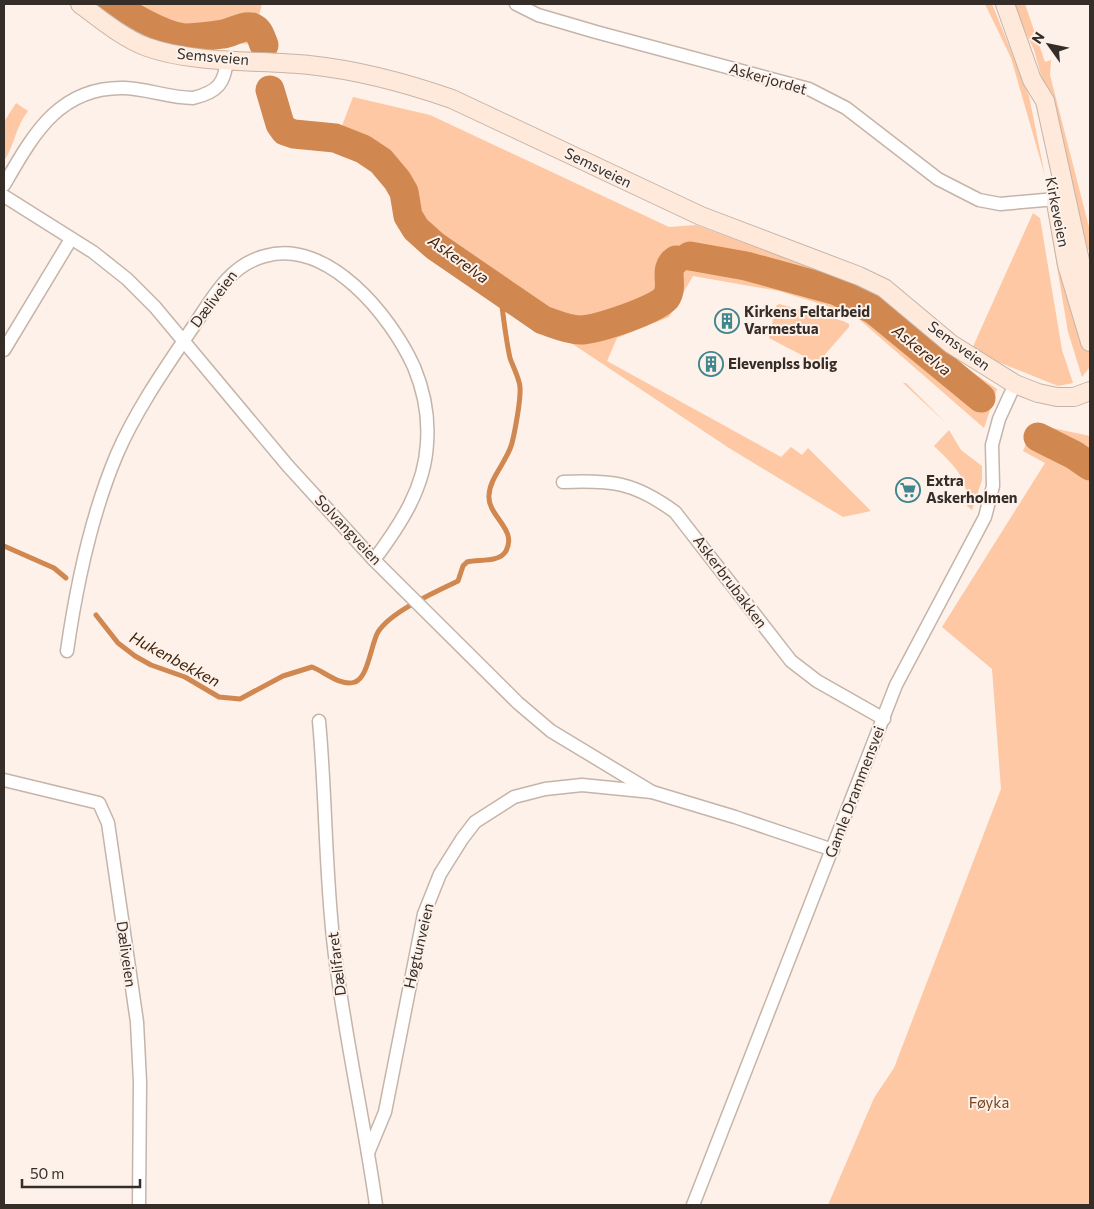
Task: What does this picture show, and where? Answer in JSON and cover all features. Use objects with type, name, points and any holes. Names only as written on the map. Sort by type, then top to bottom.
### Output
[{"type":"main road","name":"Semsveien","points":[[80,4],[119,31],[146,46],[174,55],[310,65],[364,74],[429,91],[480,110],[701,216],[859,276],[884,288],[951,344],[1015,384],[1038,393],[1057,397],[1074,398],[1090,391]]},
{"type":"main road","name":"Kirkeveien","points":[[1003,6],[1032,80],[1045,101],[1090,306]]},
{"type":"main road","name":"Kirkeveien","points":[[1032,80],[1035,111],[1056,199],[1067,265],[1090,342]]},
{"type":"street","name":"Askerjordet","points":[[516,4],[538,15],[596,32],[809,88],[846,108],[938,179],[979,200],[1000,204],[1056,199]]},
{"type":"street","points":[[4,185],[21,155],[46,120],[75,98],[108,89],[126,88],[193,98],[204,96],[220,85],[225,78],[228,59]]},
{"type":"street","name":"Solvangveien","points":[[4,196],[93,252],[127,279],[155,307],[288,466],[374,560],[518,703],[551,731],[652,792]]},
{"type":"street","points":[[4,350],[71,239]]},
{"type":"street","name":"Dæliveien","points":[[66,652],[72,613],[86,556],[103,493],[118,453],[142,406],[184,341],[230,276],[240,266],[267,255],[297,255],[315,260],[348,279],[372,303],[396,336],[414,366],[424,395],[428,421],[427,446],[422,475],[412,502],[400,524],[374,560]]},
{"type":"street","name":"Gamle Drammensvei","points":[[693,1205],[896,685],[929,619],[985,517],[993,486],[992,444],[999,419],[1015,384]]},
{"type":"street","name":"Askerbrubakken","points":[[563,482],[604,480],[633,487],[654,497],[675,512],[791,661],[818,681],[884,718]]},
{"type":"street","name":"Dælifaret","points":[[319,721],[333,945],[344,1022],[376,1205]]},
{"type":"street","name":"Dæliveien","points":[[4,780],[99,803],[108,823],[136,1022],[140,1082],[139,1205]]},
{"type":"street","name":"Høgtunveien","points":[[368,1153],[385,1112],[424,914],[440,874],[475,822],[514,797],[545,789],[582,785],[652,792],[833,850]]},
{"type":"green space","points":[[104,4],[262,4],[252,44],[174,40],[122,17]]},
{"type":"green space","points":[[985,4],[992,4],[1029,96],[1045,176],[1011,58]]},
{"type":"green space","points":[[1012,4],[1025,4],[1045,62],[1051,60],[1050,75],[1090,231],[1090,251],[1084,246],[1059,139],[1034,50]]},
{"type":"green space","points":[[353,97],[430,115],[669,227],[696,225],[860,285],[897,309],[953,359],[997,389],[984,428],[853,314],[779,291],[693,276],[669,317],[617,338],[607,361],[781,457],[791,447],[802,455],[808,448],[871,511],[843,517],[729,448],[398,228],[394,167],[338,136]]},
{"type":"green space","points":[[16,103],[28,111],[20,124],[4,161],[4,122]]},
{"type":"green space","points":[[1033,213],[1040,218],[1062,350],[1073,383],[1058,386],[971,351]]},
{"type":"green space","points":[[1048,213],[1054,215],[1090,355],[1089,368],[1082,377],[1068,332]]},
{"type":"green space","points":[[779,304],[843,321],[849,324],[849,327],[821,359],[813,361],[769,338],[776,306]]},
{"type":"green space","points":[[903,383],[906,383],[946,423]]},
{"type":"green space","name":"Føyka","points":[[1038,425],[1090,436],[1090,1205],[828,1205],[874,1098],[894,1068],[1001,789],[992,669],[942,627],[1045,463],[1023,451],[1030,434]]},
{"type":"green space","points":[[949,430],[961,450],[982,466],[982,480],[972,510],[967,506],[965,487],[958,472],[934,446]]},
{"type":"waterway","name":"Askerelva","points":[[112,4],[166,34],[184,38],[204,37],[252,27],[259,32],[264,45]]},
{"type":"waterway","name":"Askerelva","points":[[270,90],[280,124],[285,131],[294,134],[335,138],[363,149],[381,161],[397,180],[404,192],[408,216],[416,229],[435,246],[543,320],[566,328],[580,330],[612,323],[651,308],[666,298],[669,288],[670,268],[676,260]]},
{"type":"waterway","name":"Askerelva","points":[[690,256],[746,266],[837,291],[874,310],[981,398]]},
{"type":"waterway","name":"Hukenbekken","points":[[96,615],[118,643],[135,656],[151,665],[185,677],[219,697],[240,699],[283,676],[312,667],[339,681],[350,683],[359,679],[366,668],[378,632],[384,624],[415,603],[458,581],[463,566],[467,562],[499,557],[506,551],[509,543],[505,529],[492,510],[489,495],[492,482],[510,450],[519,407],[520,392],[517,376],[510,358],[500,290]]},
{"type":"waterway","name":"Askerelva","points":[[1038,437],[1074,455],[1090,466]]},
{"type":"waterway","name":"Hukenbekken","points":[[4,546],[54,568],[66,578]]},
{"type":"place","name":"Kirkens Feltarbeid Varmestua","points":[[727,321]]},
{"type":"place","name":"Elevenplss bolig","points":[[711,364]]},
{"type":"place","name":"Extra Askerholmen","points":[[908,490]]}]
